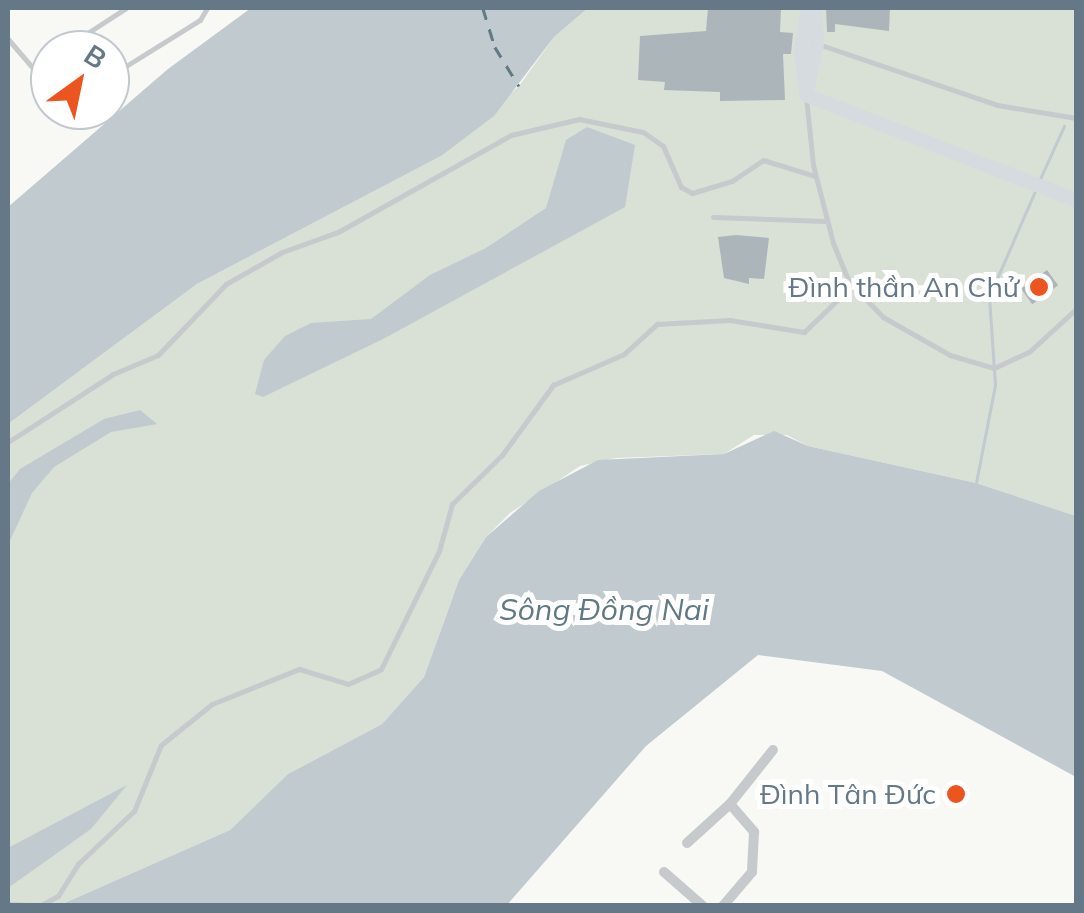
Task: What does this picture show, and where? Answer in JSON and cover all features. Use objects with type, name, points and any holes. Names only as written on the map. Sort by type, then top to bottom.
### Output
[{"type":"street","points":[[811,8],[806,94],[1076,200]]},
{"type":"street","points":[[688,843],[730,804],[774,750]]},
{"type":"street","points":[[723,906],[754,867],[754,832],[730,804]]},
{"type":"street","points":[[664,872],[703,906]]},
{"type":"lane","points":[[92,30],[126,8]]},
{"type":"lane","points":[[130,64],[200,20],[206,8]]},
{"type":"lane","points":[[8,39],[30,65]]},
{"type":"lane","points":[[809,43],[997,106],[1076,118]]},
{"type":"lane","points":[[806,94],[815,176],[826,221],[852,286],[911,336],[988,368],[999,367],[1037,346],[1076,309]]},
{"type":"lane","points":[[8,442],[113,374],[158,355],[226,284],[282,252],[338,232],[511,134],[580,119],[643,132],[663,146],[678,183],[692,193],[724,184],[763,160],[815,176]]},
{"type":"lane","points":[[713,217],[826,221]]},
{"type":"lane","points":[[8,904],[54,900],[79,863],[134,811],[161,745],[212,704],[299,669],[348,684],[381,670],[436,558],[452,504],[502,455],[554,385],[624,354],[657,324],[730,320],[804,332],[852,286]]},
{"type":"shaded area","points":[[588,8],[1076,8],[1076,516],[976,483],[808,446],[787,435],[754,435],[724,454],[616,458],[580,466],[510,513],[486,537],[459,580],[424,677],[382,724],[288,774],[230,830],[60,905],[8,906],[8,424],[197,284],[441,156],[519,86],[554,37]]},
{"type":"water","points":[[251,8],[588,8],[554,37],[494,116],[441,156],[197,284],[8,424],[8,207],[97,130],[130,130],[130,102]]},
{"type":"water","points":[[587,127],[635,145],[625,207],[385,338],[263,397],[255,394],[264,360],[285,336],[311,323],[371,319],[430,275],[486,248],[546,208],[566,140]]},
{"type":"water","points":[[140,410],[157,424],[111,432],[54,467],[32,493],[8,545],[8,484],[20,469],[104,419]]},
{"type":"water","name":"Sông Đồng Nai","points":[[774,431],[808,446],[976,483],[1076,516],[1076,777],[882,671],[758,655],[646,746],[507,905],[60,905],[230,830],[288,774],[382,724],[424,677],[459,580],[486,537],[539,491],[598,460],[724,454]]},
{"type":"water","points":[[127,785],[91,829],[8,888],[8,848]]},
{"type":"building","points":[[708,8],[781,8],[780,32],[793,33],[791,54],[783,54],[785,100],[720,101],[720,92],[664,90],[665,82],[638,80],[640,36],[706,31]]},
{"type":"building","points":[[826,8],[890,8],[889,31],[835,24],[835,32],[827,32]]},
{"type":"building","points":[[718,237],[769,238],[764,279],[749,278],[749,284],[724,278]]},
{"type":"building","name":"Đình thần An Chử","points":[[1047,270],[1058,285],[1032,304],[1021,289]]},
{"type":"waterway","points":[[1040,179],[1064,126]]},
{"type":"waterway","points":[[976,483],[995,385],[989,297],[1035,191]]},
{"type":"ferry route","points":[[483,8],[495,47],[519,86]]},
{"type":"place","name":"Đình thần An Chử","points":[[1039,287]]},
{"type":"place","name":"Đình Tân Đức","points":[[956,794]]}]
